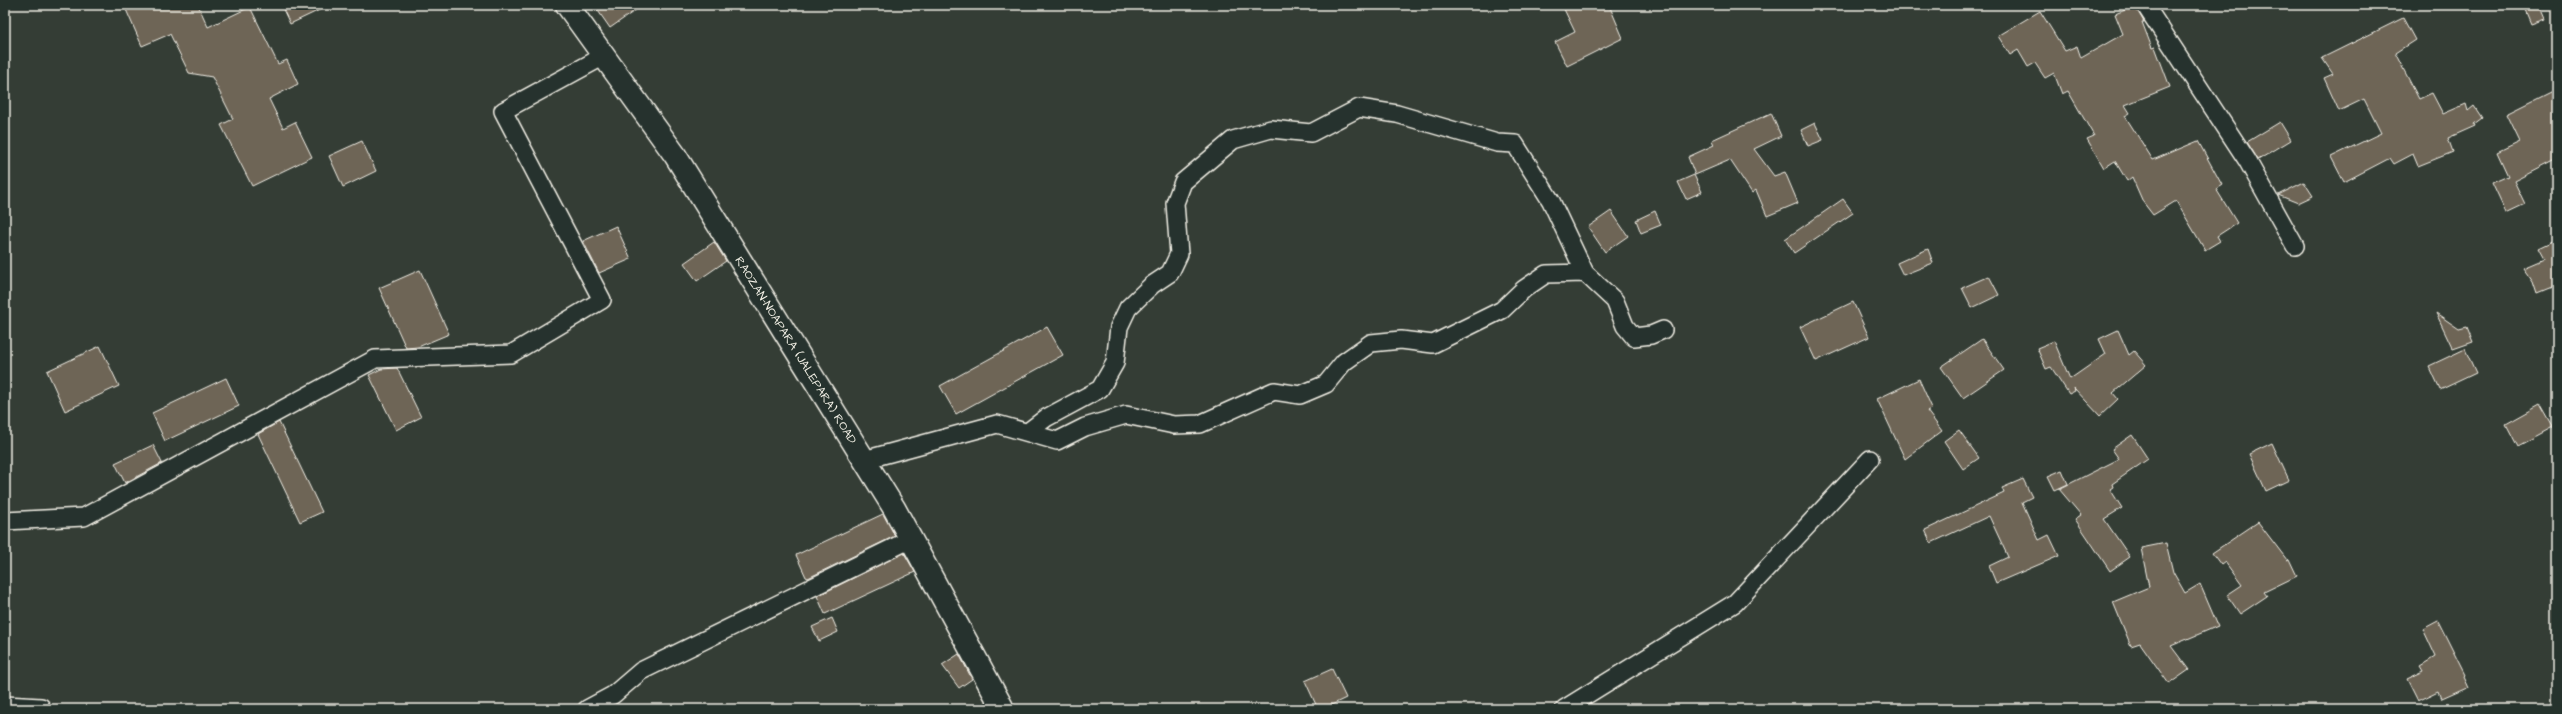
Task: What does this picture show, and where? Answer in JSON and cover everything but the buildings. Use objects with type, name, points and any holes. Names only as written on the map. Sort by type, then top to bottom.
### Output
[{"type":"main road","name":"RAOZAN-NOAPARA (JALEPARA) ROAD","points":[[567,5],[675,155],[864,460],[910,539],[1003,709]]},
{"type":"street","points":[[2146,5],[2247,160],[2296,246]]},
{"type":"street","points":[[5,521],[84,517],[375,359],[511,354],[602,300],[503,111],[604,56]]},
{"type":"street","points":[[1029,432],[1046,418],[1100,389],[1115,364],[1119,327],[1128,308],[1152,285],[1170,274],[1179,254],[1175,203],[1183,182],[1233,140],[1271,130],[1311,132],[1359,108],[1397,114],[1497,143],[1515,144],[1551,201],[1585,274],[1615,301],[1625,326],[1634,337],[1651,335],[1663,330]]},
{"type":"street","points":[[864,460],[997,424],[1057,440],[1085,427],[1126,415],[1174,426],[1200,424],[1274,391],[1300,395],[1326,384],[1344,362],[1371,343],[1401,340],[1433,344],[1502,310],[1524,289],[1546,274],[1585,274]]},
{"type":"street","points":[[1564,709],[1735,603],[1870,460]]},
{"type":"street","points":[[587,709],[613,695],[641,671],[910,539]]},
{"type":"street","points":[[5,705],[41,707],[42,709]]}]
